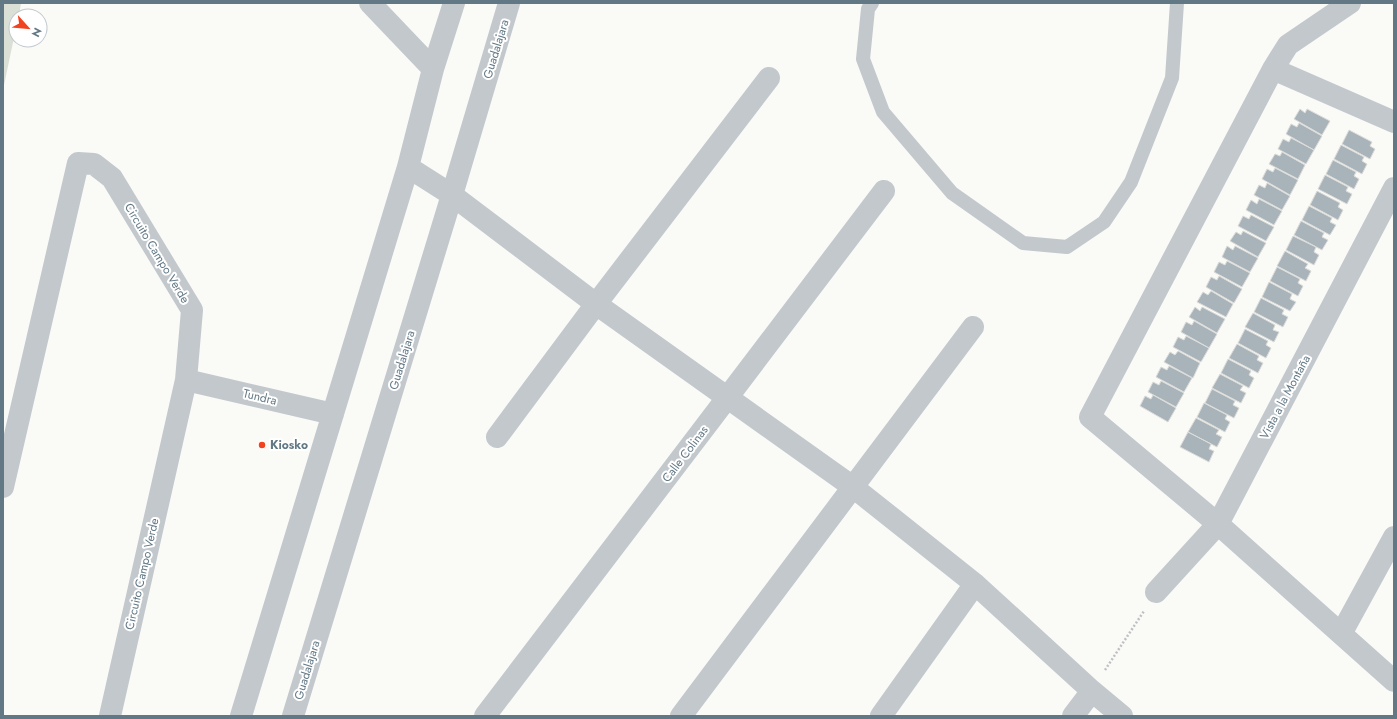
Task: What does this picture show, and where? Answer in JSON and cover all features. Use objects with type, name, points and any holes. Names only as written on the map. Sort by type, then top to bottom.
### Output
[{"type":"street","points":[[370,3],[433,69]]},
{"type":"street","points":[[241,716],[408,167],[433,69],[454,3]]},
{"type":"street","name":"Guadalajara","points":[[293,716],[509,3]]},
{"type":"street","points":[[1350,3],[1288,45],[1273,69],[1090,417],[1218,524],[1394,681]]},
{"type":"street","points":[[1273,69],[1394,122]]},
{"type":"street","points":[[497,437],[596,304],[769,78]]},
{"type":"street","name":"Circuito Campo Verde","points":[[3,487],[78,163],[94,164],[112,178],[192,310],[186,380],[110,716]]},
{"type":"street","points":[[408,167],[452,195],[596,304],[854,487],[975,584],[1092,691],[1122,716]]},
{"type":"street","name":"Vista a la Montaña","points":[[1156,592],[1218,524],[1394,188]]},
{"type":"street","name":"Calle Colinas","points":[[485,716],[884,191]]},
{"type":"street","points":[[681,716],[973,327]]},
{"type":"street","name":"Tundra","points":[[186,380],[333,414]]},
{"type":"street","points":[[1341,634],[1394,537]]},
{"type":"street","points":[[881,716],[975,584]]},
{"type":"street","points":[[1073,716],[1092,691]]},
{"type":"lane","points":[[872,3],[868,9],[864,59],[883,112],[952,193],[1023,243],[1067,247],[1104,222],[1131,182],[1172,78],[1177,3]]},
{"type":"path","points":[[1092,691],[1156,592]]},
{"type":"shaded area","points":[[3,3],[21,3],[20,8],[8,8],[8,48],[12,48],[3,90]]},
{"type":"building","points":[[1300,109],[1305,113],[1307,109],[1330,121],[1322,135],[1294,119]]},
{"type":"building","points":[[1299,123],[1322,136],[1314,150],[1286,134],[1291,124],[1297,127]]},
{"type":"building","points":[[1349,130],[1372,142],[1370,146],[1375,149],[1370,159],[1342,144]]},
{"type":"building","points":[[1291,138],[1314,150],[1306,164],[1278,149],[1283,139],[1289,142]]},
{"type":"building","points":[[1341,145],[1364,157],[1362,161],[1367,164],[1362,174],[1334,159]]},
{"type":"building","points":[[1282,152],[1305,165],[1298,179],[1269,164],[1275,154],[1280,156]]},
{"type":"building","points":[[1333,160],[1356,172],[1354,176],[1359,179],[1354,189],[1326,174]]},
{"type":"building","points":[[1275,168],[1298,180],[1290,195],[1262,179],[1267,169],[1273,172]]},
{"type":"building","points":[[1325,175],[1348,187],[1346,191],[1352,194],[1347,204],[1318,189]]},
{"type":"building","points":[[1267,183],[1290,196],[1282,210],[1254,195],[1259,185],[1265,188]]},
{"type":"building","points":[[1317,191],[1340,203],[1338,207],[1343,210],[1338,220],[1310,205]]},
{"type":"building","points":[[1259,199],[1282,211],[1274,225],[1246,210],[1251,200],[1257,204]]},
{"type":"building","points":[[1309,206],[1332,218],[1330,222],[1336,225],[1330,235],[1302,220]]},
{"type":"building","points":[[1251,215],[1274,227],[1266,241],[1238,226],[1243,216],[1249,219]]},
{"type":"building","points":[[1301,221],[1324,233],[1322,237],[1328,240],[1322,250],[1294,235]]},
{"type":"building","points":[[1243,231],[1266,243],[1258,257],[1230,241],[1236,232],[1241,235]]},
{"type":"building","points":[[1293,236],[1316,247],[1314,252],[1319,255],[1314,265],[1286,250]]},
{"type":"building","points":[[1227,246],[1233,250],[1235,246],[1258,258],[1250,272],[1222,257]]},
{"type":"building","points":[[1285,251],[1308,264],[1305,268],[1311,271],[1306,281],[1277,266]]},
{"type":"building","points":[[1227,261],[1250,273],[1242,287],[1214,272],[1219,262],[1225,265]]},
{"type":"building","points":[[1277,267],[1300,279],[1298,283],[1303,286],[1298,296],[1270,281]]},
{"type":"building","points":[[1219,276],[1242,289],[1234,303],[1206,287],[1211,277],[1217,280]]},
{"type":"building","points":[[1269,282],[1292,294],[1290,299],[1296,302],[1290,311],[1262,297]]},
{"type":"building","points":[[1211,291],[1233,304],[1226,317],[1197,302],[1203,292],[1208,295]]},
{"type":"building","points":[[1261,298],[1284,310],[1282,314],[1288,317],[1283,327],[1254,312]]},
{"type":"building","points":[[1195,307],[1200,311],[1202,307],[1225,319],[1217,333],[1189,317]]},
{"type":"building","points":[[1253,313],[1275,325],[1273,330],[1279,332],[1274,342],[1245,327]]},
{"type":"building","points":[[1194,321],[1217,334],[1209,348],[1181,332],[1186,322],[1192,325]]},
{"type":"building","points":[[1245,329],[1268,341],[1266,345],[1271,348],[1266,358],[1238,343]]},
{"type":"building","points":[[1186,336],[1209,348],[1201,362],[1173,347],[1178,337],[1184,340]]},
{"type":"building","points":[[1237,344],[1259,356],[1257,360],[1263,363],[1258,373],[1229,358]]},
{"type":"building","points":[[1178,351],[1200,363],[1193,378],[1164,362],[1170,352],[1175,355]]},
{"type":"building","points":[[1228,359],[1251,371],[1249,375],[1254,378],[1249,388],[1221,373]]},
{"type":"building","points":[[1169,366],[1192,378],[1184,392],[1156,377],[1161,367],[1167,370]]},
{"type":"building","points":[[1220,374],[1243,386],[1240,390],[1246,393],[1241,403],[1212,388]]},
{"type":"building","points":[[1161,381],[1184,393],[1176,407],[1148,392],[1153,382],[1159,385]]},
{"type":"building","points":[[1212,389],[1235,401],[1233,405],[1239,408],[1234,418],[1205,403]]},
{"type":"building","points":[[1153,395],[1176,408],[1168,422],[1140,406],[1145,396],[1151,399]]},
{"type":"building","points":[[1204,403],[1227,415],[1225,419],[1230,422],[1225,432],[1197,417]]},
{"type":"building","points":[[1196,418],[1219,430],[1216,434],[1222,437],[1217,447],[1188,432]]},
{"type":"building","points":[[1188,432],[1211,444],[1209,449],[1214,451],[1209,462],[1180,447]]},
{"type":"place","name":"Kiosko","points":[[262,445]]}]
